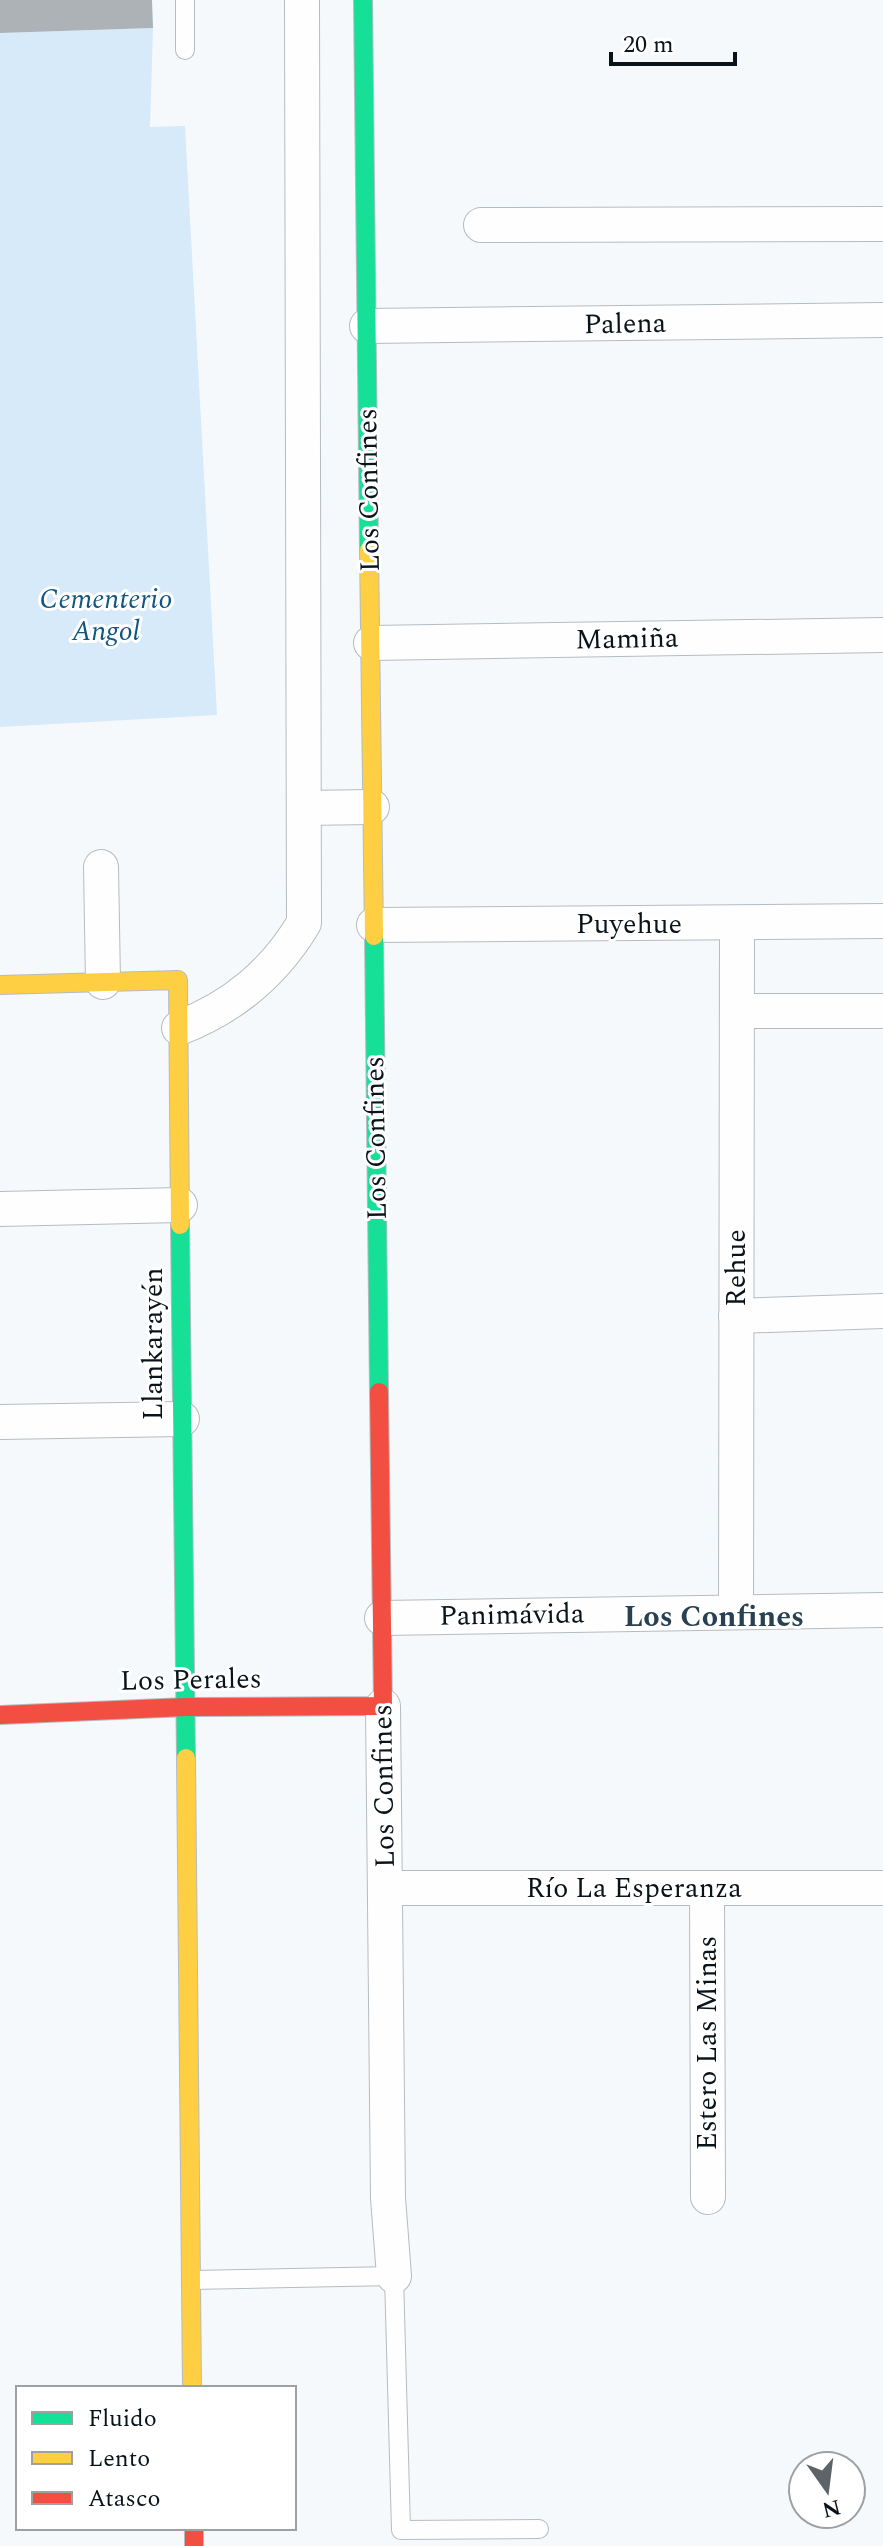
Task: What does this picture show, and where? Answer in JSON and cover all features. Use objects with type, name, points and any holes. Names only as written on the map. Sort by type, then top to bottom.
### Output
[{"type":"street","points":[[179,1028],[204,1018],[249,990],[289,948],[304,923],[302,0]]},
{"type":"street","name":"Los Confines","points":[[363,0],[388,2198],[394,2276]]},
{"type":"street","points":[[481,225],[883,224]]},
{"type":"street","name":"Palena","points":[[367,326],[883,320]]},
{"type":"street","name":"Mamiña","points":[[371,643],[883,635]]},
{"type":"street","points":[[304,808],[372,807]]},
{"type":"street","points":[[0,985],[103,982],[101,867]]},
{"type":"street","name":"Puyehue","points":[[374,925],[883,921]]},
{"type":"street","name":"Rehue","points":[[736,1612],[737,924]]},
{"type":"street","name":"Llankarayén","points":[[103,982],[178,980],[186,1707]]},
{"type":"street","points":[[737,1011],[883,1011]]},
{"type":"street","points":[[0,1209],[180,1205]]},
{"type":"street","points":[[736,1316],[883,1311]]},
{"type":"street","points":[[0,1422],[182,1419]]},
{"type":"street","name":"Panimávida","points":[[382,1618],[883,1610]]},
{"type":"street","name":"Los Perales","points":[[0,1715],[186,1707],[383,1706]]},
{"type":"street","points":[[186,1707],[192,2386]]},
{"type":"street","name":"Río La Esperanza","points":[[385,1888],[883,1888]]},
{"type":"street","name":"Estero Las Minas","points":[[707,1888],[708,2197]]},
{"type":"lane","points":[[185,0],[185,50]]},
{"type":"lane","points":[[191,2280],[394,2276],[401,2530],[445,2537],[539,2529]]},
{"type":"green space","name":"Cementerio Angol","points":[[153,28],[150,127],[185,126],[217,715],[0,727],[0,33]]},
{"type":"building","points":[[0,0],[152,0],[153,28],[0,33]]},
{"type":"traffic: fast","points":[[363,0],[369,550]]},
{"type":"traffic: fast","points":[[374,936],[379,1392]]},
{"type":"traffic: fast","points":[[180,1225],[186,1758]]},
{"type":"traffic: slow","points":[[369,550],[374,936]]},
{"type":"traffic: slow","points":[[0,985],[178,980],[180,1225]]},
{"type":"traffic: slow","points":[[186,1758],[192,2386]]},
{"type":"traffic: jam","points":[[0,1715],[186,1707],[383,1706],[379,1392]]},
{"type":"traffic: jam","points":[[194,2530],[194,2546]]},
{"type":"district","name":"Los Confines","points":[[714,1617]]}]
